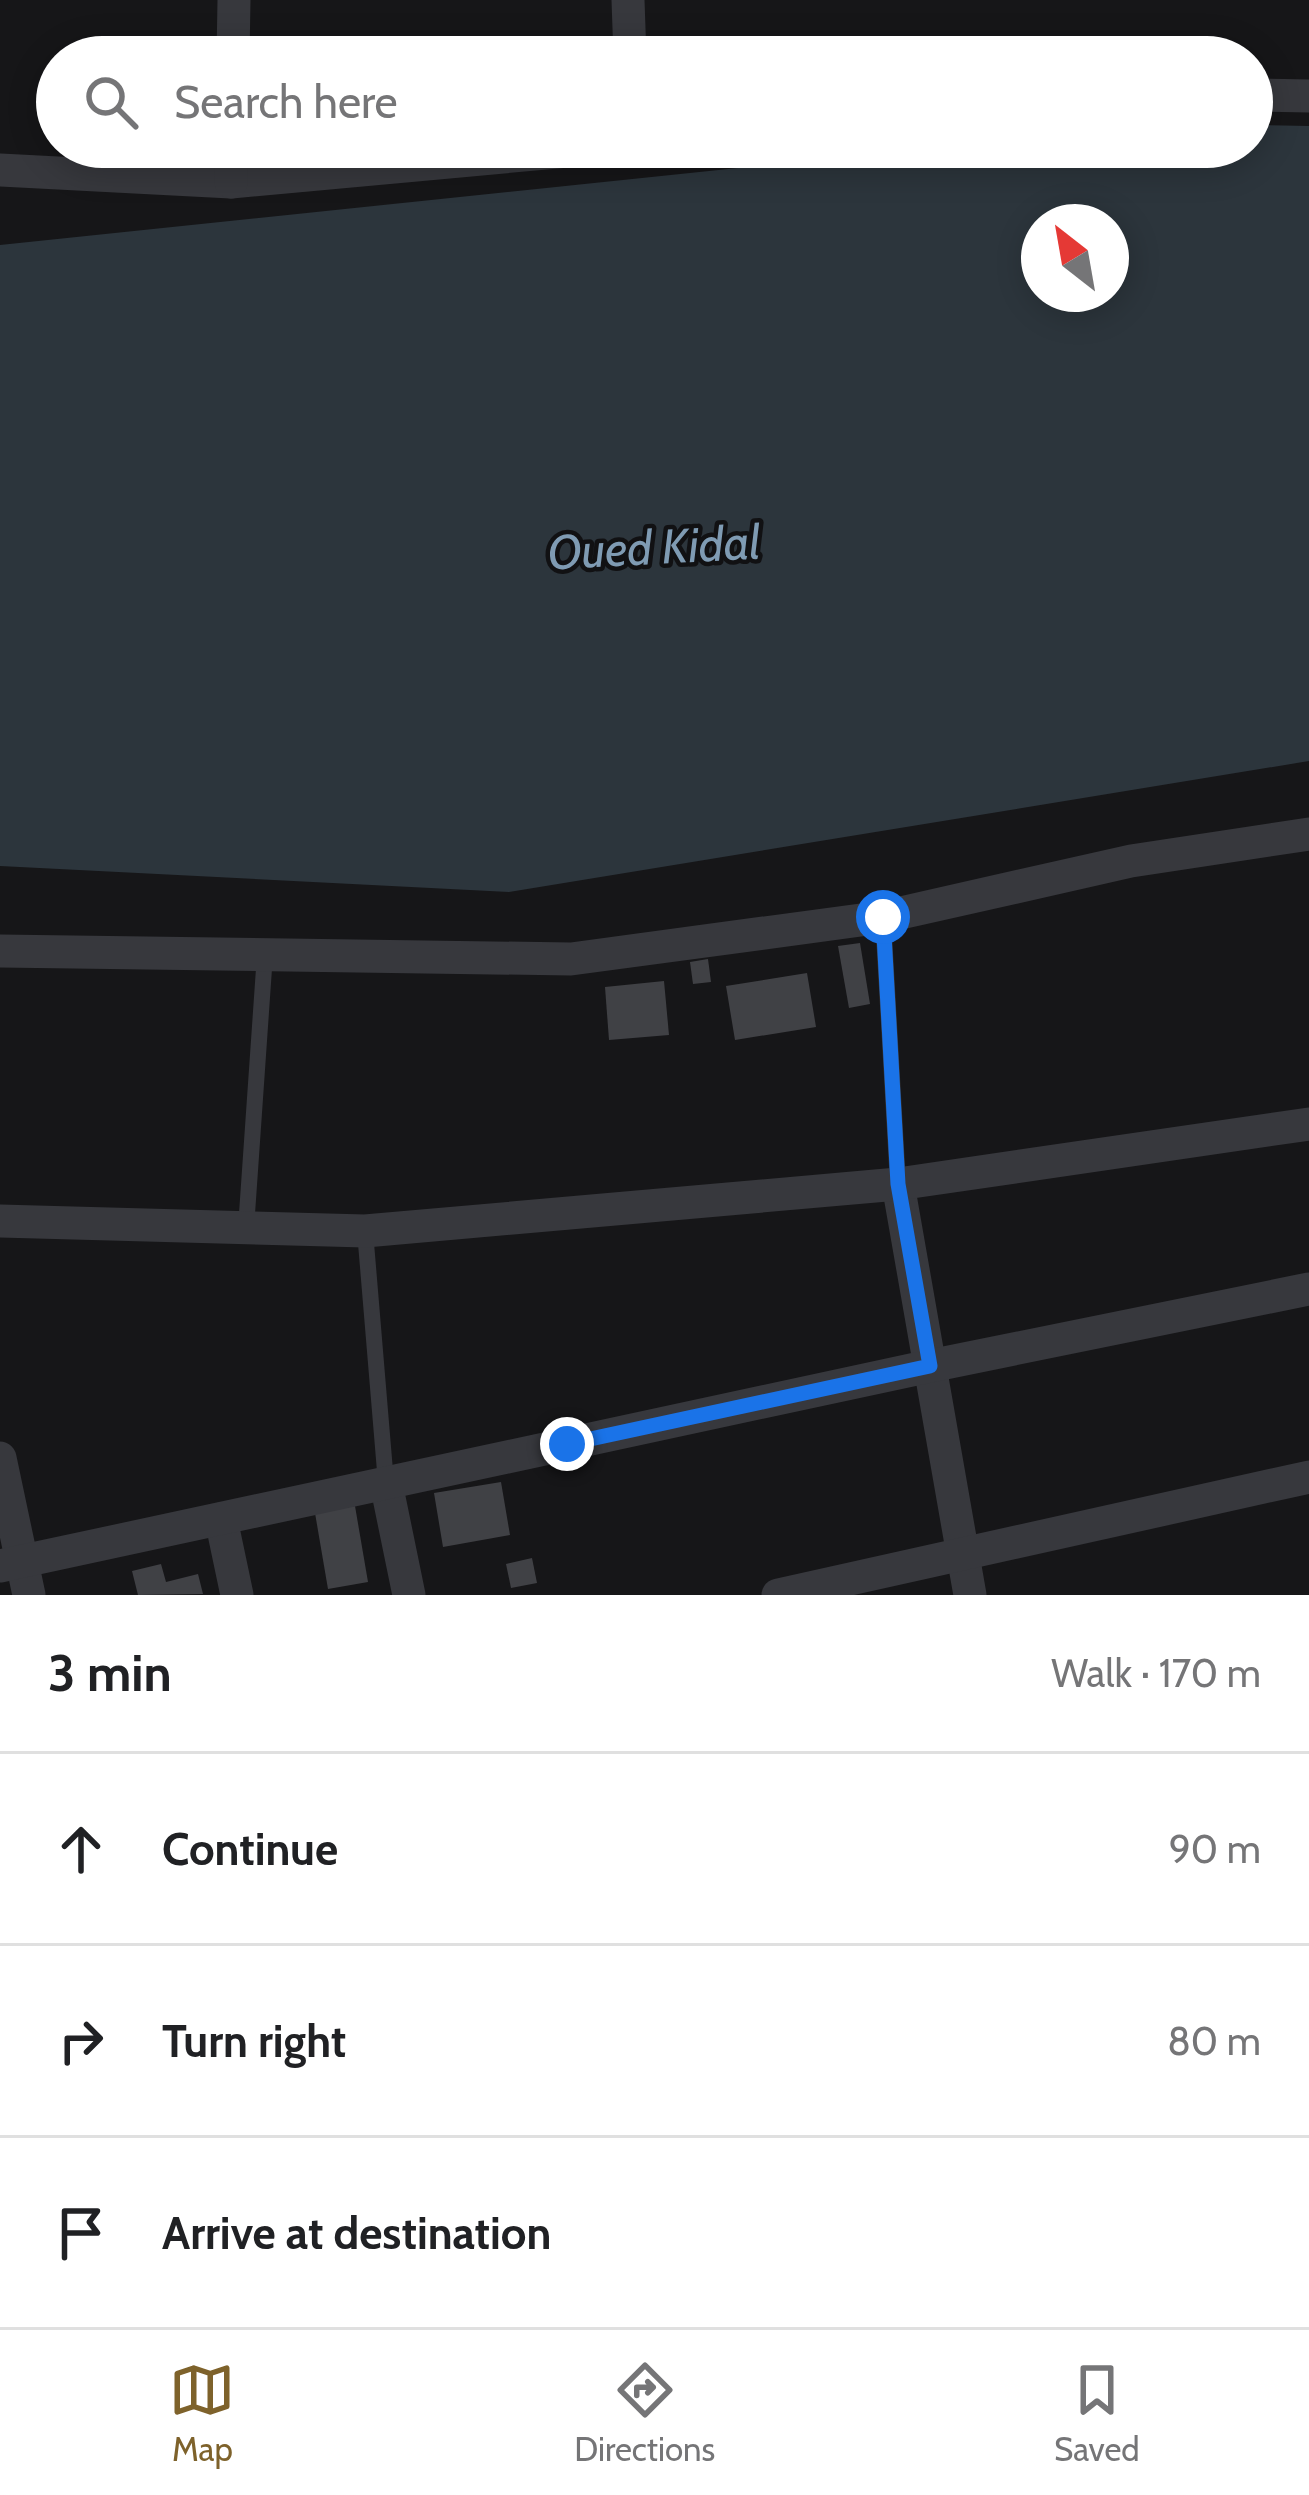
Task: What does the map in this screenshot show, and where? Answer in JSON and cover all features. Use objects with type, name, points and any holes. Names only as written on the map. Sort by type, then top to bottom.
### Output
[{"type":"street","points":[[233,36],[234,0]]},
{"type":"street","points":[[628,0],[629,36]]},
{"type":"street","points":[[1273,95],[1309,96]]},
{"type":"street","points":[[231,168],[231,182]]},
{"type":"street","points":[[0,170],[231,182],[383,168]]},
{"type":"street","points":[[0,951],[571,958],[883,917],[1131,861],[1309,834]]},
{"type":"street","points":[[0,1221],[365,1231],[898,1184],[1309,1124]]},
{"type":"street","points":[[898,1184],[970,1595]]},
{"type":"street","points":[[11,1563],[1309,1289]]},
{"type":"street","points":[[0,1458],[11,1563],[29,1595]]},
{"type":"street","points":[[778,1595],[1309,1478]]},
{"type":"street","points":[[386,1483],[409,1595]]},
{"type":"street","points":[[221,1519],[237,1595]]},
{"type":"lane","points":[[883,917],[898,1184]]},
{"type":"lane","points":[[246,1228],[265,954]]},
{"type":"lane","points":[[365,1231],[386,1483]]},
{"type":"water","name":"Oued Kidal","points":[[1273,125],[1309,126],[1309,761],[509,892],[0,866],[0,245],[737,168],[1273,168]]},
{"type":"building","points":[[860,943],[870,1004],[849,1008],[838,946]]},
{"type":"building","points":[[708,959],[711,982],[693,984],[690,962]]},
{"type":"building","points":[[807,973],[816,1027],[735,1040],[726,986]]},
{"type":"building","points":[[664,981],[669,1035],[609,1040],[605,987]]},
{"type":"building","points":[[501,1482],[510,1535],[443,1547],[434,1493]]},
{"type":"building","points":[[355,1506],[368,1582],[328,1589],[315,1513]]},
{"type":"building","points":[[532,1558],[537,1583],[511,1588],[506,1564]]},
{"type":"building","points":[[161,1564],[166,1582],[198,1574],[203,1594],[138,1595],[132,1571]]},
{"type":"route","points":[[567,1444],[930,1366],[898,1184],[883,917]]}]
